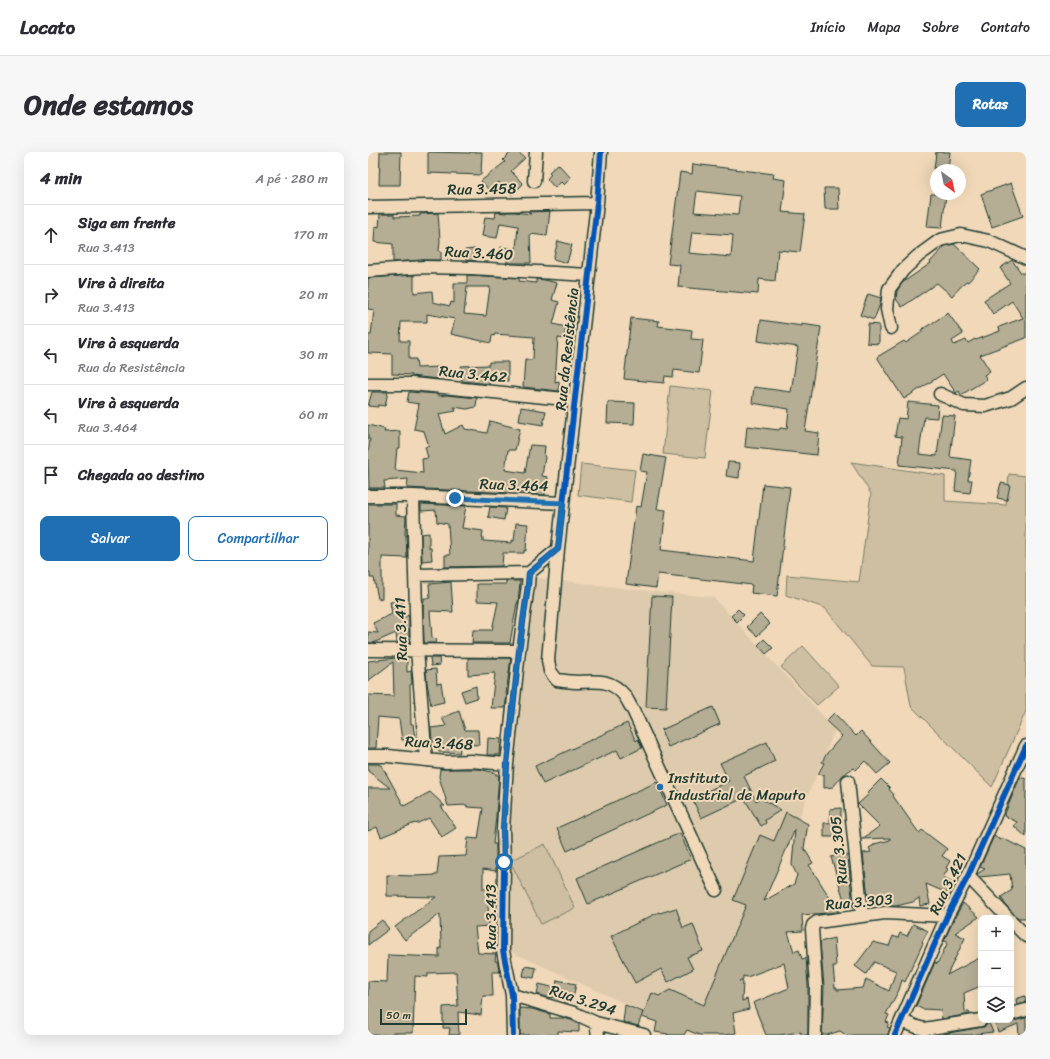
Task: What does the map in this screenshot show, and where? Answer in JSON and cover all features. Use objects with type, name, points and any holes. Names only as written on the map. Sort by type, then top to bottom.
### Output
[{"type":"street","points":[[534,181],[536,152]]},
{"type":"street","name":"Rua da Resistência","points":[[601,152],[597,203],[558,549],[548,660],[550,671],[557,680],[577,682],[604,681],[614,686],[624,696],[634,712],[716,890]]},
{"type":"street","name":"Rua 3.458","points":[[368,207],[597,203]]},
{"type":"street","points":[[891,328],[887,309],[889,289],[903,270],[918,256],[940,240],[961,235],[989,241],[1026,258]]},
{"type":"street","name":"Rua 3.460","points":[[368,271],[424,267],[471,268],[589,275]]},
{"type":"street","name":"Rua 3.462","points":[[368,384],[412,384],[575,400]]},
{"type":"street","points":[[940,394],[964,405],[985,406],[1011,398],[1026,388]]},
{"type":"street","name":"Rua 3.464","points":[[368,496],[413,496],[563,503]]},
{"type":"street","name":"Rua 3.411","points":[[413,496],[418,650],[426,760]]},
{"type":"street","points":[[416,575],[529,574],[558,549]]},
{"type":"street","name":"Rua 3.413","points":[[513,1035],[512,995],[503,951],[503,829],[507,764],[529,574]]},
{"type":"street","points":[[368,650],[519,651]]},
{"type":"street","name":"Rua 3.421","points":[[895,1035],[947,916],[968,876],[1025,750]]},
{"type":"street","name":"Rua 3.468","points":[[368,756],[388,756],[446,762],[471,761],[507,764]]},
{"type":"street","name":"Rua 3.305","points":[[848,781],[862,916]]},
{"type":"street","points":[[968,876],[1005,915]]},
{"type":"street","name":"Rua 3.303","points":[[815,1035],[816,986],[813,925],[817,922],[885,913],[947,916]]},
{"type":"street","points":[[1014,924],[1026,936]]},
{"type":"street","name":"Rua 3.294","points":[[512,995],[574,1013],[596,1022],[644,1035]]},
{"type":"street","points":[[1014,1013],[1026,1010]]},
{"type":"street","points":[[902,1021],[924,1029],[978,1020]]},
{"type":"street","points":[[596,1022],[598,1035]]},
{"type":"shaded area","points":[[670,386],[713,391],[705,458],[663,454]]},
{"type":"shaded area","points":[[851,462],[945,476],[945,501],[1006,505],[1009,474],[1026,476],[1026,711],[992,787],[911,706],[904,667],[872,666],[825,608],[786,595],[787,575],[859,582],[871,494]]},
{"type":"shaded area","points":[[581,464],[635,470],[631,502],[578,495]]},
{"type":"shaded area","name":"Instituto Industrial de Maputo","points":[[531,577],[713,597],[835,729],[794,830],[699,1035],[626,1004],[505,949],[505,834]]},
{"type":"shaded area","points":[[803,646],[839,686],[817,705],[781,667]]},
{"type":"shaded area","points":[[545,844],[575,908],[541,924],[510,861]]},
{"type":"building","points":[[380,152],[401,152],[400,185],[379,185]]},
{"type":"building","points":[[428,152],[482,152],[481,175],[428,173]]},
{"type":"building","points":[[511,152],[518,152],[525,158],[511,171],[523,184],[512,195],[499,182],[489,190],[481,181],[505,162],[503,160]]},
{"type":"building","points":[[936,152],[950,152],[949,164],[935,164]]},
{"type":"building","points":[[558,164],[571,178],[564,185],[561,182],[555,188],[547,179],[551,174],[549,172]]},
{"type":"building","points":[[693,164],[774,174],[773,178],[786,180],[782,212],[805,214],[800,252],[778,250],[775,281],[759,279],[758,294],[678,287],[680,265],[668,264],[680,172],[692,174]],"holes":[[[697,191],[740,196],[738,215],[694,212]],[[692,232],[733,235],[731,257],[689,253]]]},
{"type":"building","points":[[1011,183],[1023,216],[992,227],[981,194]]},
{"type":"building","points":[[824,188],[838,188],[839,209],[825,209]]},
{"type":"building","points":[[930,200],[945,200],[942,228],[927,227]]},
{"type":"building","points":[[550,211],[547,236],[530,234],[531,263],[507,263],[507,257],[500,256],[501,247],[516,249],[518,226],[500,223],[497,238],[482,236],[485,217],[495,218],[496,212],[531,214],[528,212]]},
{"type":"building","points":[[438,213],[440,240],[439,251],[441,252],[441,260],[393,262],[393,244],[374,242],[375,226],[379,227],[380,214],[394,214],[394,217],[420,216],[420,214]]},
{"type":"building","points":[[558,241],[572,245],[567,263],[553,259]]},
{"type":"building","points":[[954,244],[980,269],[952,296],[937,283],[902,307],[896,299],[897,291],[902,283],[931,263],[930,262],[945,246]]},
{"type":"building","points":[[475,249],[476,261],[466,260],[465,250]]},
{"type":"building","points":[[1012,260],[1022,274],[1026,271],[1026,338],[980,355],[990,371],[984,375],[987,379],[961,395],[959,391],[956,393],[943,374],[904,399],[877,357],[904,341],[906,343],[922,332],[921,330],[948,313],[963,334],[952,341],[954,345],[966,340],[968,343],[975,339],[976,340],[1000,331],[999,327],[1023,318],[1012,301],[993,314],[984,300],[1010,283],[1000,268]]},
{"type":"building","points":[[414,275],[414,293],[432,291],[433,302],[450,306],[451,302],[454,303],[454,283],[467,283],[467,275],[519,278],[519,281],[536,283],[536,279],[557,283],[552,300],[559,302],[553,324],[566,327],[564,339],[558,338],[555,382],[559,381],[559,391],[523,387],[525,359],[533,359],[534,337],[495,334],[494,336],[492,335],[491,343],[451,334],[455,319],[427,314],[427,322],[401,322],[400,341],[409,341],[409,359],[416,359],[417,368],[439,367],[438,379],[392,374],[392,354],[368,353],[368,335],[371,335],[374,310],[368,309],[368,278]],"holes":[[[467,287],[490,287],[486,316],[464,314]]]},
{"type":"building","points":[[868,294],[881,298],[874,320],[860,315]]},
{"type":"building","points":[[631,318],[659,321],[658,326],[692,330],[691,339],[703,340],[699,373],[674,370],[673,377],[665,376],[664,383],[624,379]]},
{"type":"building","points":[[761,320],[802,326],[802,324],[821,327],[805,431],[819,433],[817,455],[745,447],[747,426],[779,430],[780,428],[787,429],[789,409],[752,403],[754,387],[791,392],[798,347],[758,341]]},
{"type":"building","points":[[868,324],[879,325],[879,344],[867,343]]},
{"type":"building","points":[[489,362],[508,362],[508,381],[490,381],[489,384],[462,381],[461,366],[489,365]]},
{"type":"building","points":[[372,392],[388,392],[385,406],[368,406]]},
{"type":"building","points":[[409,392],[439,394],[439,396],[447,395],[477,398],[476,407],[467,409],[454,407],[456,411],[439,414],[445,434],[463,425],[465,429],[487,433],[490,421],[520,429],[515,450],[508,450],[505,470],[525,473],[530,445],[545,446],[542,476],[548,477],[545,495],[529,494],[510,490],[509,493],[407,488],[408,479],[384,481],[385,488],[369,488],[368,454],[370,439],[368,439],[368,425],[385,429],[384,432],[400,431],[400,448],[397,448],[395,470],[423,473],[422,459],[428,458],[425,447],[429,446],[424,431],[414,429],[419,404],[407,402]]},
{"type":"building","points":[[608,402],[635,403],[634,424],[607,423]]},
{"type":"building","points":[[908,402],[938,405],[937,418],[924,417],[919,454],[937,456],[942,415],[955,416],[950,457],[971,460],[968,480],[972,480],[970,493],[955,491],[957,471],[899,465],[902,437],[895,436],[898,418],[906,419]]},
{"type":"building","points":[[521,407],[546,411],[543,425],[519,421]]},
{"type":"building","points":[[643,454],[666,458],[657,509],[666,510],[661,550],[754,561],[763,484],[790,487],[777,596],[751,593],[752,585],[658,574],[656,588],[626,584],[636,506],[641,507],[647,472],[640,471]]},
{"type":"building","points":[[728,462],[740,463],[739,478],[726,476]]},
{"type":"building","points":[[1001,483],[1010,485],[1007,500],[997,498]]},
{"type":"building","points":[[368,504],[396,504],[396,515],[406,516],[405,535],[407,558],[382,557],[382,598],[378,599],[374,578],[370,578],[370,572],[368,572]]},
{"type":"building","points":[[421,504],[466,506],[462,528],[483,531],[483,541],[512,543],[512,540],[514,541],[516,523],[528,524],[526,551],[524,550],[524,553],[503,553],[502,566],[445,567],[445,555],[450,555],[448,524],[437,522],[436,510],[421,511]]},
{"type":"building","points":[[490,507],[506,508],[504,520],[488,517]]},
{"type":"building","points":[[429,533],[429,548],[431,548],[432,560],[422,561],[421,534]]},
{"type":"building","points":[[506,581],[520,581],[518,603],[510,643],[472,643],[473,630],[492,630],[498,602],[477,601],[477,584],[506,584]]},
{"type":"building","points":[[451,582],[453,612],[430,611],[432,638],[437,639],[436,643],[424,643],[424,598],[430,598],[429,584]]},
{"type":"building","points":[[652,596],[672,597],[666,708],[646,707]]},
{"type":"building","points":[[402,601],[404,617],[408,615],[409,618],[409,643],[397,643],[396,633],[373,643],[368,643],[368,632],[378,633],[373,623],[392,614],[390,602]]},
{"type":"building","points":[[738,609],[744,615],[737,622],[731,616]]},
{"type":"building","points":[[760,614],[770,624],[757,636],[747,627]]},
{"type":"building","points":[[764,639],[773,648],[766,654],[758,645]]},
{"type":"building","points":[[407,658],[407,672],[411,671],[411,724],[413,724],[415,738],[402,740],[399,719],[378,717],[376,748],[368,748],[368,695],[394,696],[393,662],[368,681],[368,661]]},
{"type":"building","points":[[430,658],[439,658],[440,665],[431,666]]},
{"type":"building","points":[[468,658],[511,658],[505,708],[491,708],[495,673],[468,675]]},
{"type":"building","points":[[436,669],[437,684],[441,683],[444,702],[431,705],[426,670]]},
{"type":"building","points":[[476,686],[477,698],[465,702],[461,691]]},
{"type":"building","points":[[713,707],[720,724],[668,747],[661,730]]},
{"type":"building","points":[[459,711],[465,730],[478,730],[479,745],[459,744],[460,753],[439,752],[437,741],[432,742],[431,728],[446,726],[442,718]]},
{"type":"building","points":[[834,713],[856,736],[861,731],[890,763],[877,774],[865,761],[856,770],[853,768],[843,775],[833,787],[824,788],[824,775],[818,774],[824,763],[822,762],[827,753],[842,736],[826,721]]},
{"type":"building","points":[[627,723],[636,741],[638,739],[642,748],[621,758],[617,750],[543,784],[535,766]]},
{"type":"building","points":[[488,738],[501,739],[500,755],[487,755]]},
{"type":"building","points":[[767,742],[775,761],[744,776],[756,801],[760,798],[781,810],[765,820],[766,823],[761,826],[744,798],[701,818],[692,798],[729,781],[720,763]]},
{"type":"building","points":[[368,764],[378,764],[382,766],[404,806],[430,792],[445,806],[441,806],[456,828],[442,837],[429,818],[381,837],[377,827],[368,831],[368,788],[390,788],[368,771]]},
{"type":"building","points":[[440,769],[479,769],[499,775],[493,844],[496,844],[496,871],[483,869],[483,889],[491,888],[492,903],[488,903],[489,926],[475,927],[478,953],[496,954],[495,961],[497,961],[500,972],[492,972],[493,996],[483,996],[481,1015],[458,1012],[459,1035],[449,1035],[450,1028],[443,1028],[443,1007],[458,1006],[456,972],[428,973],[428,977],[415,976],[413,1033],[368,1035],[368,981],[387,982],[388,955],[439,957],[439,948],[441,948],[440,914],[405,940],[395,927],[436,897],[387,896],[387,875],[437,875],[439,857],[466,856],[468,838],[478,839],[483,808],[467,807],[467,805],[448,806],[439,777]]},
{"type":"building","points":[[1020,777],[1026,779],[1026,837],[1014,826],[1017,822],[1004,816]]},
{"type":"building","points":[[881,779],[890,788],[889,789],[894,795],[893,796],[919,833],[922,830],[947,849],[942,856],[950,861],[946,868],[948,869],[943,877],[953,882],[947,893],[926,884],[930,904],[920,906],[919,898],[913,902],[896,906],[891,906],[888,894],[868,899],[863,853],[871,852],[869,848],[874,844],[890,840],[890,838],[862,839],[880,826],[858,804],[869,794],[868,792]]},
{"type":"building","points":[[657,782],[667,805],[567,851],[557,828]]},
{"type":"building","points":[[841,808],[841,821],[830,821],[830,809]]},
{"type":"building","points":[[786,812],[808,824],[804,848],[813,863],[809,865],[839,912],[802,915],[803,931],[788,932],[794,952],[799,950],[802,959],[806,958],[808,986],[808,1035],[801,1035],[801,1032],[766,1035],[753,1003],[789,988],[784,963],[747,977],[743,976],[743,979],[739,981],[743,981],[742,1001],[747,999],[749,1009],[733,1013],[736,1033],[725,1035],[699,1035],[687,1030],[684,1035],[667,1035],[668,1034],[655,1032],[657,1022],[642,1017],[652,993],[659,996],[670,990],[704,1005],[746,905],[733,900],[760,835],[774,841]],"holes":[[[795,829],[792,865],[797,875],[794,884],[764,901]]]},
{"type":"building","points":[[838,822],[839,837],[824,837],[824,823]]},
{"type":"building","points":[[680,833],[691,859],[588,904],[577,878]]},
{"type":"building","points":[[994,836],[1001,840],[1002,838],[1026,850],[1026,918],[1019,918],[1014,915],[1001,897],[1012,890],[1010,874],[979,877],[977,874],[985,869],[980,867]]},
{"type":"building","points":[[846,853],[846,856],[848,856],[853,907],[846,907],[831,857]]},
{"type":"building","points":[[963,903],[978,916],[978,918],[955,933],[965,938],[947,975],[978,959],[978,987],[964,993],[965,1012],[969,1012],[970,1014],[942,1019],[941,1010],[922,1009],[916,1006],[935,962],[937,964],[948,942],[944,941]]},
{"type":"building","points":[[676,908],[683,928],[693,924],[703,951],[687,957],[693,969],[668,982],[661,969],[635,983],[611,936],[659,912],[660,913]]},
{"type":"building","points":[[382,920],[389,929],[368,945],[368,931]]},
{"type":"building","points":[[913,924],[928,931],[905,982],[902,980],[899,990],[886,1014],[889,1015],[886,1022],[889,1023],[887,1027],[890,1028],[888,1035],[846,1035],[840,1031],[822,1035],[824,986],[820,942],[834,938],[836,966],[833,966],[835,988],[837,988],[837,990],[863,988],[866,979],[889,991],[896,971],[874,962],[866,974],[855,966],[873,942],[889,946],[893,936],[898,938],[900,933],[907,936]]},
{"type":"building","points":[[525,966],[536,968],[534,978],[523,976]]},
{"type":"building","points":[[557,980],[576,984],[573,998],[562,996],[562,999],[550,998],[537,994],[539,984],[556,988]]},
{"type":"building","points":[[1025,996],[1026,1003],[1017,1005],[1016,999]]},
{"type":"building","points":[[625,1005],[643,1012],[638,1026],[623,1022]]},
{"type":"building","points":[[520,1008],[532,1009],[550,1014],[550,1018],[563,1018],[571,1020],[579,1024],[579,1032],[558,1031],[558,1035],[520,1035]]},
{"type":"building","points":[[1026,1018],[1026,1035],[1019,1035],[1018,1024],[998,1032],[995,1023],[1014,1023],[1014,1021]]},
{"type":"building","points":[[987,1023],[989,1023],[993,1032],[974,1035],[943,1035],[943,1034],[986,1026]]},
{"type":"cycle path","points":[[513,1035],[512,995],[503,951],[503,829],[507,764],[529,573],[558,549],[597,203],[601,152]]},
{"type":"cycle path","points":[[895,1035],[947,916],[968,876],[1026,746]]},
{"type":"place","name":"Instituto Industrial de Maputo","points":[[660,787]]},
{"type":"route","points":[[455,498],[563,503],[558,549],[529,574],[507,764],[503,829],[504,862]]}]
